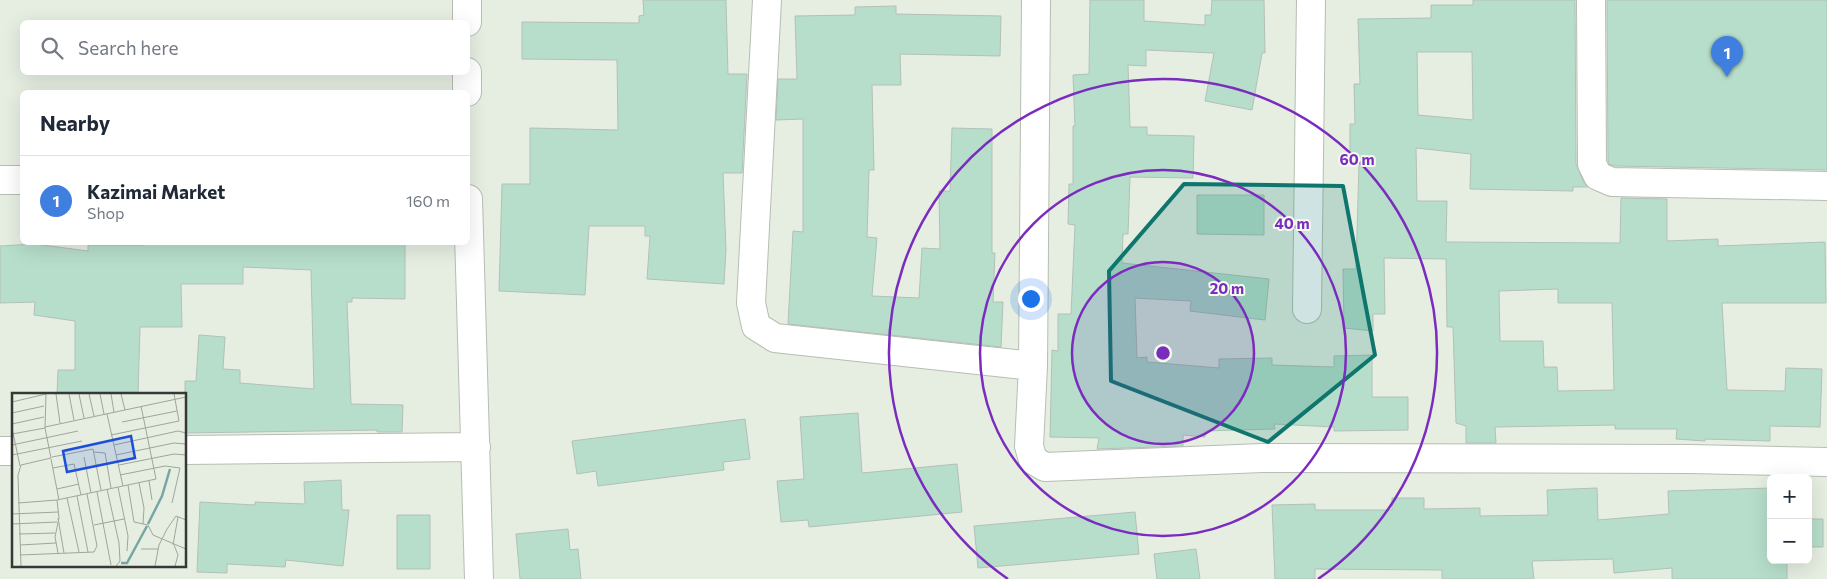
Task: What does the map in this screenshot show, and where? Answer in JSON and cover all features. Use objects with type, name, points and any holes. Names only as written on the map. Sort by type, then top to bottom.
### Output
[{"type":"street","points":[[467,0],[467,20]]},
{"type":"street","points":[[767,0],[751,303],[756,326],[775,338],[1033,366]]},
{"type":"street","points":[[1036,0],[1033,366],[1029,446],[1033,460],[1045,467],[1262,458],[1680,459],[1827,462]]},
{"type":"street","points":[[1307,309],[1311,0]]},
{"type":"street","points":[[1591,0],[1592,164],[1598,176],[1612,182],[1827,186]]},
{"type":"street","points":[[467,75],[467,90]]},
{"type":"street","points":[[0,180],[20,180]]},
{"type":"street","points":[[469,245],[479,579]]},
{"type":"street","points":[[186,450],[476,447]]},
{"type":"highlighted area","points":[[1184,184],[1343,186],[1375,355],[1268,442],[1111,381],[1109,271]]},
{"type":"building","points":[[643,0],[726,0],[728,74],[747,74],[742,173],[723,173],[726,250],[724,284],[647,279],[650,236],[645,236],[645,226],[589,226],[585,295],[499,291],[502,184],[530,184],[530,128],[618,130],[617,60],[522,59],[522,22],[639,23],[639,16],[644,15]]},
{"type":"building","points":[[1090,0],[1144,0],[1144,21],[1205,25],[1205,15],[1211,15],[1212,0],[1264,0],[1265,53],[1262,53],[1252,110],[1205,101],[1214,53],[1146,50],[1146,66],[1128,65],[1130,127],[1147,127],[1147,135],[1194,136],[1193,178],[1130,177],[1128,234],[1123,234],[1122,263],[1269,279],[1265,320],[1190,311],[1191,301],[1135,298],[1137,358],[1147,357],[1147,362],[1219,368],[1219,359],[1272,358],[1272,365],[1334,367],[1334,356],[1372,355],[1372,397],[1408,397],[1408,430],[1334,431],[1334,427],[1274,424],[1275,429],[1205,431],[1205,437],[1183,435],[1183,446],[1097,449],[1099,438],[1050,437],[1052,350],[1058,351],[1058,314],[1071,314],[1075,225],[1068,224],[1069,184],[1073,184],[1073,126],[1075,126],[1073,75],[1089,74]]},
{"type":"building","points":[[1473,0],[1575,0],[1576,164],[1584,183],[1588,187],[1573,187],[1573,191],[1470,189],[1471,154],[1416,148],[1417,201],[1447,201],[1446,242],[1620,243],[1621,198],[1667,199],[1667,241],[1718,239],[1718,246],[1825,242],[1826,303],[1722,303],[1727,390],[1785,391],[1786,368],[1822,369],[1820,427],[1770,426],[1770,441],[1705,439],[1705,441],[1676,439],[1677,429],[1615,429],[1615,425],[1495,427],[1496,443],[1466,443],[1466,426],[1456,423],[1453,327],[1447,327],[1446,259],[1384,258],[1385,314],[1373,314],[1373,331],[1344,328],[1343,269],[1356,269],[1359,163],[1350,163],[1350,124],[1355,124],[1354,84],[1360,84],[1358,19],[1431,18],[1431,5],[1473,5]],"holes":[[[1417,52],[1472,52],[1473,120],[1418,115]],[[1558,289],[1558,303],[1612,303],[1614,390],[1558,391],[1557,367],[1544,367],[1543,341],[1500,341],[1499,291]]]},
{"type":"building","points":[[1607,0],[1827,0],[1827,170],[1615,166],[1609,164]]},
{"type":"building","points":[[896,6],[896,14],[1001,16],[1000,56],[900,54],[901,85],[872,85],[874,170],[869,170],[867,237],[877,238],[872,296],[919,298],[922,248],[940,249],[939,191],[950,191],[952,128],[992,129],[992,253],[995,253],[993,302],[1003,302],[1001,347],[788,324],[793,231],[803,232],[803,119],[776,120],[778,79],[797,79],[795,16],[855,15],[855,7]]},
{"type":"building","points":[[1197,195],[1264,195],[1264,235],[1197,234]]},
{"type":"building","points":[[43,245],[88,251],[88,245],[405,245],[405,299],[352,298],[352,302],[347,302],[351,404],[403,405],[402,432],[377,432],[377,430],[186,433],[185,381],[196,381],[199,335],[225,337],[223,369],[240,370],[240,383],[314,389],[311,270],[243,267],[243,284],[181,284],[182,327],[140,327],[138,393],[57,393],[58,370],[75,370],[75,321],[34,315],[35,302],[0,303],[0,246]]},
{"type":"building","points":[[858,413],[862,473],[957,464],[962,512],[809,527],[808,520],[781,522],[777,481],[804,479],[800,417]]},
{"type":"building","points":[[745,419],[750,459],[723,462],[724,470],[598,486],[596,471],[577,474],[572,441]]},
{"type":"building","points":[[341,480],[342,510],[349,510],[343,566],[286,560],[285,567],[227,564],[227,573],[197,572],[200,502],[255,505],[255,502],[305,504],[304,482]]},
{"type":"building","points":[[1597,488],[1598,520],[1669,514],[1668,491],[1767,488],[1767,564],[1787,564],[1787,579],[1672,579],[1672,568],[1614,573],[1613,559],[1532,561],[1534,579],[1442,579],[1442,570],[1315,569],[1315,579],[1275,579],[1272,505],[1315,504],[1315,510],[1392,510],[1392,498],[1424,498],[1424,509],[1480,508],[1480,516],[1548,515],[1547,490]]},
{"type":"building","points":[[1135,512],[1139,554],[978,568],[974,526]]},
{"type":"building","points":[[397,515],[430,515],[430,569],[397,569]]},
{"type":"building","points":[[1812,519],[1823,519],[1823,547],[1812,547]]},
{"type":"building","points":[[568,529],[570,550],[578,549],[581,579],[520,579],[516,534]]},
{"type":"building","points":[[1196,549],[1200,579],[1157,579],[1154,554]]},
{"type":"place","name":"Kazimai Market","points":[[1727,77]]}]
